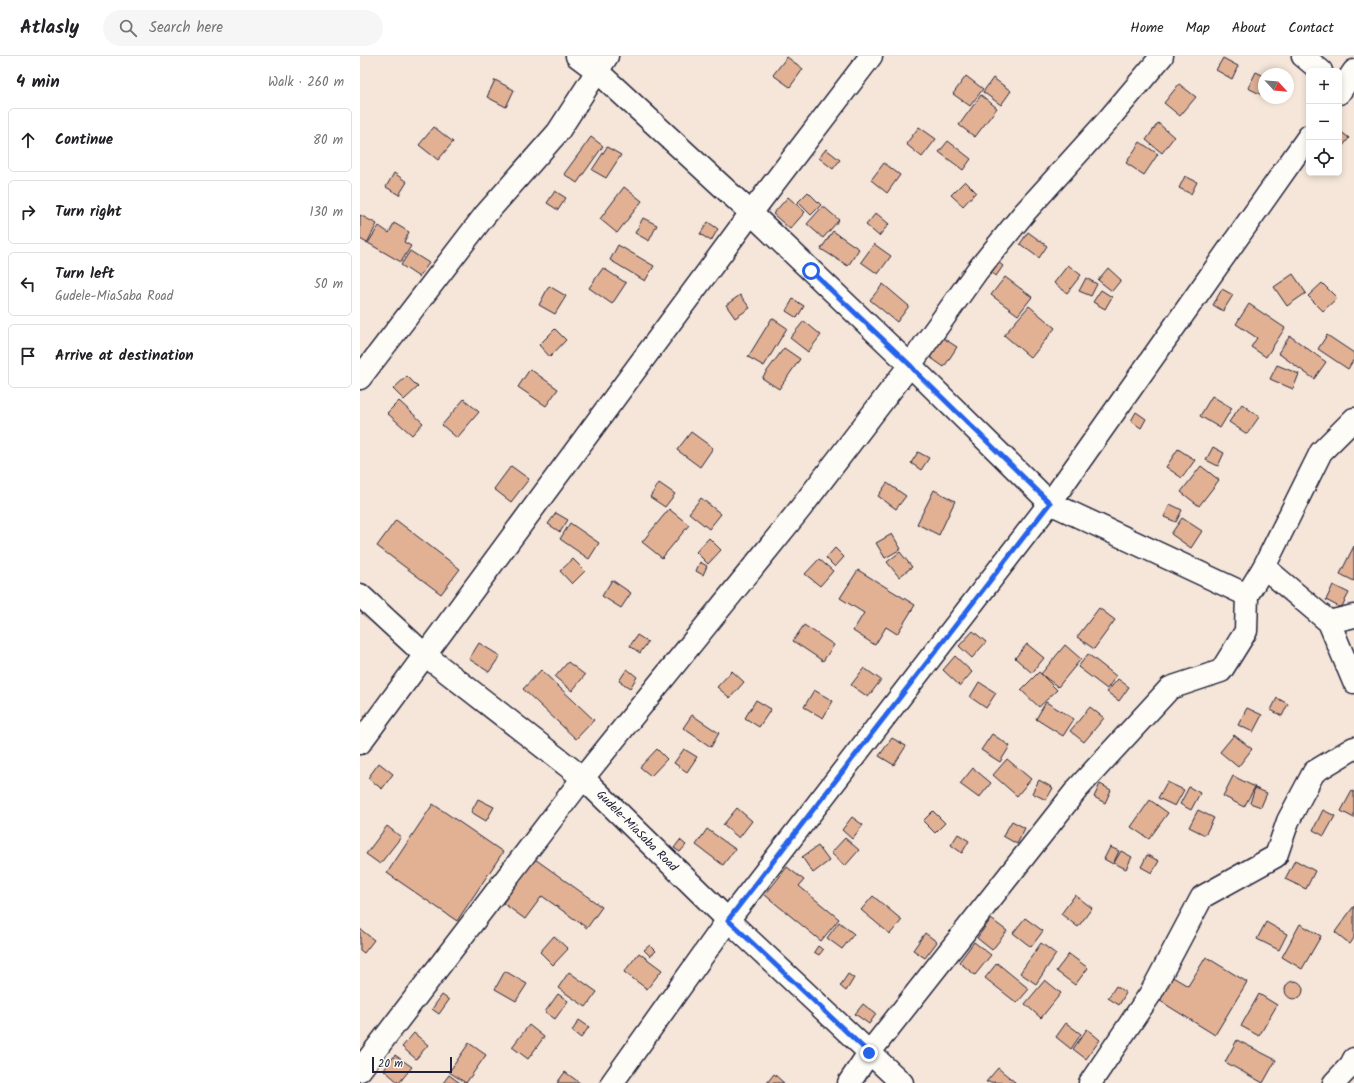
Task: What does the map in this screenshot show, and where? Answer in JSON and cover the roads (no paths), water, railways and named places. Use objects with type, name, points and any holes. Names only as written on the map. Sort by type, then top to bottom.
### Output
[{"type":"street","points":[[577,56],[602,63],[751,213],[910,365],[1050,503],[1247,595]]},
{"type":"street","points":[[360,743],[751,213],[871,56]]},
{"type":"street","points":[[360,1070],[583,778],[800,509],[910,365],[977,271],[1025,212],[1108,120],[1162,56]]},
{"type":"street","points":[[1303,56],[1317,68]]},
{"type":"street","points":[[360,378],[485,215],[558,132],[602,63]]},
{"type":"street","points":[[612,1083],[728,920],[1050,503],[1306,140]]},
{"type":"street","points":[[849,1083],[869,1053],[1078,788],[1170,688],[1221,671],[1246,632],[1247,595],[1264,566],[1320,452],[1354,419]]},
{"type":"street","points":[[1264,566],[1329,622],[1354,682]]},
{"type":"street","name":"Gudele-MiaSaba Road","points":[[360,595],[425,655],[583,778],[728,920],[902,1083]]},
{"type":"street","points":[[1329,622],[1354,616]]},
{"type":"street","points":[[1090,1083],[1151,993],[1202,897],[1276,856],[1288,821],[1314,772],[1354,748]]},
{"type":"street","points":[[1334,1083],[1354,1059]]}]
